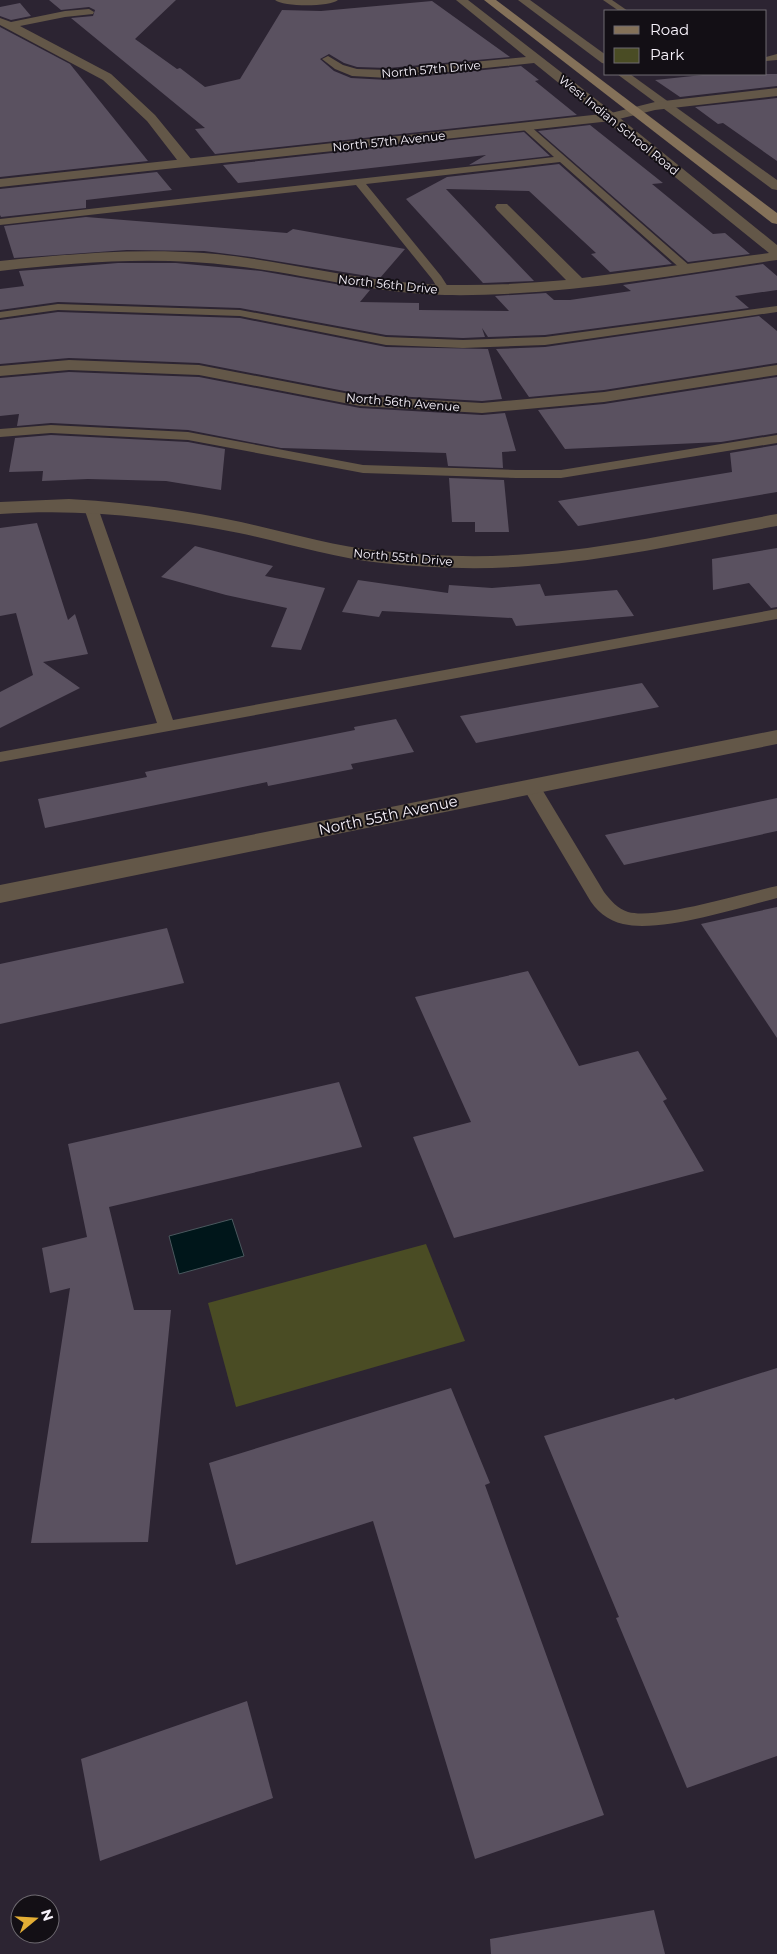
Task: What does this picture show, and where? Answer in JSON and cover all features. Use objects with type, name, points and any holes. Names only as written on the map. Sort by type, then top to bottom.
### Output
[{"type":"main road","name":"West Indian School Road","points":[[489,0],[777,220]]},
{"type":"street","points":[[280,0],[308,2],[333,0]]},
{"type":"street","name":"West Indian School Road","points":[[461,0],[611,117],[777,252]]},
{"type":"street","points":[[524,0],[604,60]]},
{"type":"street","points":[[5,23],[89,12]]},
{"type":"street","points":[[5,23],[107,77],[151,118],[186,162]]},
{"type":"street","points":[[587,48],[604,46]]},
{"type":"street","name":"North 57th Drive","points":[[328,60],[339,67],[356,72],[388,74],[537,59]]},
{"type":"street","points":[[625,75],[777,186]]},
{"type":"street","name":"North 57th Avenue","points":[[0,183],[526,127],[611,117],[666,104],[777,92]]},
{"type":"street","points":[[755,170],[777,168]]},
{"type":"street","points":[[502,207],[578,283]]},
{"type":"street","name":"North 56th Drive","points":[[0,266],[81,258],[157,255],[236,261],[367,283],[444,290],[578,283],[777,256]]},
{"type":"street","name":"North 56th Avenue","points":[[0,371],[69,365],[190,370],[231,375],[360,401],[482,408],[604,397],[777,370]]},
{"type":"street","name":"North 55th Drive","points":[[0,508],[90,506],[173,514],[363,555],[428,561],[492,562],[542,559],[606,550],[777,520]]},
{"type":"street","name":"North 55th Avenue","points":[[0,894],[777,737]]},
{"type":"lane","points":[[607,0],[622,10]]},
{"type":"lane","points":[[526,127],[686,268]]},
{"type":"lane","points":[[0,222],[562,159]]},
{"type":"lane","points":[[359,182],[437,278],[444,290]]},
{"type":"lane","points":[[0,315],[58,307],[150,309],[240,314],[386,341],[463,344],[546,341],[777,309]]},
{"type":"lane","points":[[0,433],[51,429],[188,436],[363,469],[516,474],[561,474],[777,439]]},
{"type":"lane","points":[[90,506],[167,726]]},
{"type":"lane","points":[[0,757],[777,614]]},
{"type":"lane","points":[[531,786],[597,898],[609,910],[625,918],[650,920],[777,892]]},
{"type":"green space","points":[[426,1244],[465,1341],[236,1407],[208,1303]]},
{"type":"shaded area","points":[[232,1219],[244,1256],[179,1274],[169,1236]]},
{"type":"building","points":[[49,0],[176,0],[135,39],[177,69],[180,68],[205,87],[240,79],[282,10],[321,11],[432,1],[510,57],[388,68],[357,67],[344,63],[329,54],[320,59],[334,71],[351,78],[388,80],[521,66],[539,80],[535,81],[577,115],[215,154],[195,129],[205,128],[71,18],[93,16],[95,10],[89,7],[61,10]]},
{"type":"building","points":[[20,3],[31,16],[11,20],[0,16],[0,7]]},
{"type":"building","points":[[0,27],[70,64],[148,161],[0,177]]},
{"type":"building","points":[[777,74],[777,86],[680,97],[655,80],[702,75]]},
{"type":"building","points":[[777,98],[777,161],[723,123],[718,124],[695,107]]},
{"type":"building","points":[[590,125],[663,183],[652,184],[713,234],[725,233],[750,254],[688,262],[538,131]]},
{"type":"building","points":[[524,132],[550,156],[469,165],[486,155],[238,183],[223,165]]},
{"type":"building","points":[[559,164],[672,264],[610,272],[591,254],[596,253],[529,191],[446,189],[534,281],[483,283],[406,199],[447,177]]},
{"type":"building","points":[[157,172],[172,190],[86,200],[86,208],[1,217],[0,215],[0,189]]},
{"type":"building","points":[[86,217],[287,233],[293,229],[405,249],[380,278],[204,251],[127,250],[14,258],[4,226]]},
{"type":"building","points":[[118,263],[176,263],[261,271],[370,290],[360,302],[419,303],[419,310],[509,311],[495,296],[546,293],[554,300],[570,300],[631,291],[623,285],[763,264],[777,276],[777,290],[735,296],[749,308],[545,335],[488,337],[482,328],[485,337],[463,338],[386,335],[240,308],[58,302],[0,310],[0,289],[24,286],[19,271]]},
{"type":"building","points":[[58,312],[240,318],[386,347],[488,349],[502,399],[482,401],[360,394],[199,363],[69,358],[0,364],[0,320]]},
{"type":"building","points":[[759,316],[777,331],[777,363],[604,390],[529,397],[496,349],[545,347]]},
{"type":"building","points":[[69,372],[199,377],[360,408],[482,415],[505,413],[516,451],[502,452],[503,468],[448,466],[446,453],[281,448],[188,430],[51,423],[17,426],[19,414],[0,416],[0,378]]},
{"type":"building","points":[[777,377],[777,433],[721,442],[565,449],[538,410],[604,404]]},
{"type":"building","points":[[51,435],[188,442],[225,449],[221,490],[166,481],[88,479],[42,481],[43,471],[9,472],[15,438]]},
{"type":"building","points":[[777,445],[777,492],[578,526],[558,501],[732,472],[730,453]]},
{"type":"building","points":[[449,478],[504,480],[509,532],[475,532],[475,522],[452,522]]},
{"type":"building","points":[[37,523],[68,620],[75,614],[88,654],[43,662],[80,688],[0,728],[0,692],[33,675],[16,613],[0,616],[0,528]]},
{"type":"building","points":[[195,546],[273,566],[265,576],[325,588],[301,650],[271,647],[287,608],[226,595],[161,577]]},
{"type":"building","points":[[777,548],[777,607],[771,608],[749,583],[713,590],[712,559]]},
{"type":"building","points":[[358,580],[448,593],[449,585],[492,588],[540,584],[545,596],[617,590],[634,616],[516,626],[512,618],[382,611],[379,617],[342,612]]},
{"type":"building","points":[[642,683],[659,707],[476,743],[460,716]]},
{"type":"building","points":[[396,719],[414,752],[351,764],[353,769],[268,786],[267,782],[45,828],[38,799],[147,777],[145,772],[355,730],[354,727]]},
{"type":"building","points":[[777,798],[777,831],[624,865],[605,835]]},
{"type":"building","points":[[777,907],[777,1038],[701,924]]},
{"type":"building","points":[[167,928],[184,983],[0,1024],[0,964]]},
{"type":"building","points":[[528,971],[579,1066],[638,1051],[667,1099],[663,1101],[704,1171],[454,1238],[413,1137],[471,1122],[415,997]]},
{"type":"building","points":[[339,1082],[362,1147],[109,1207],[134,1310],[171,1310],[148,1542],[31,1543],[70,1288],[50,1293],[42,1248],[87,1237],[68,1144]]},
{"type":"building","points":[[777,1368],[777,1756],[687,1788],[616,1618],[619,1617],[544,1436],[674,1398],[675,1400]]},
{"type":"building","points":[[451,1388],[490,1483],[485,1485],[604,1815],[475,1859],[373,1521],[236,1565],[209,1463]]},
{"type":"building","points":[[247,1701],[273,1798],[100,1861],[81,1759]]},
{"type":"building","points":[[654,1910],[665,1954],[491,1954],[490,1939]]}]
